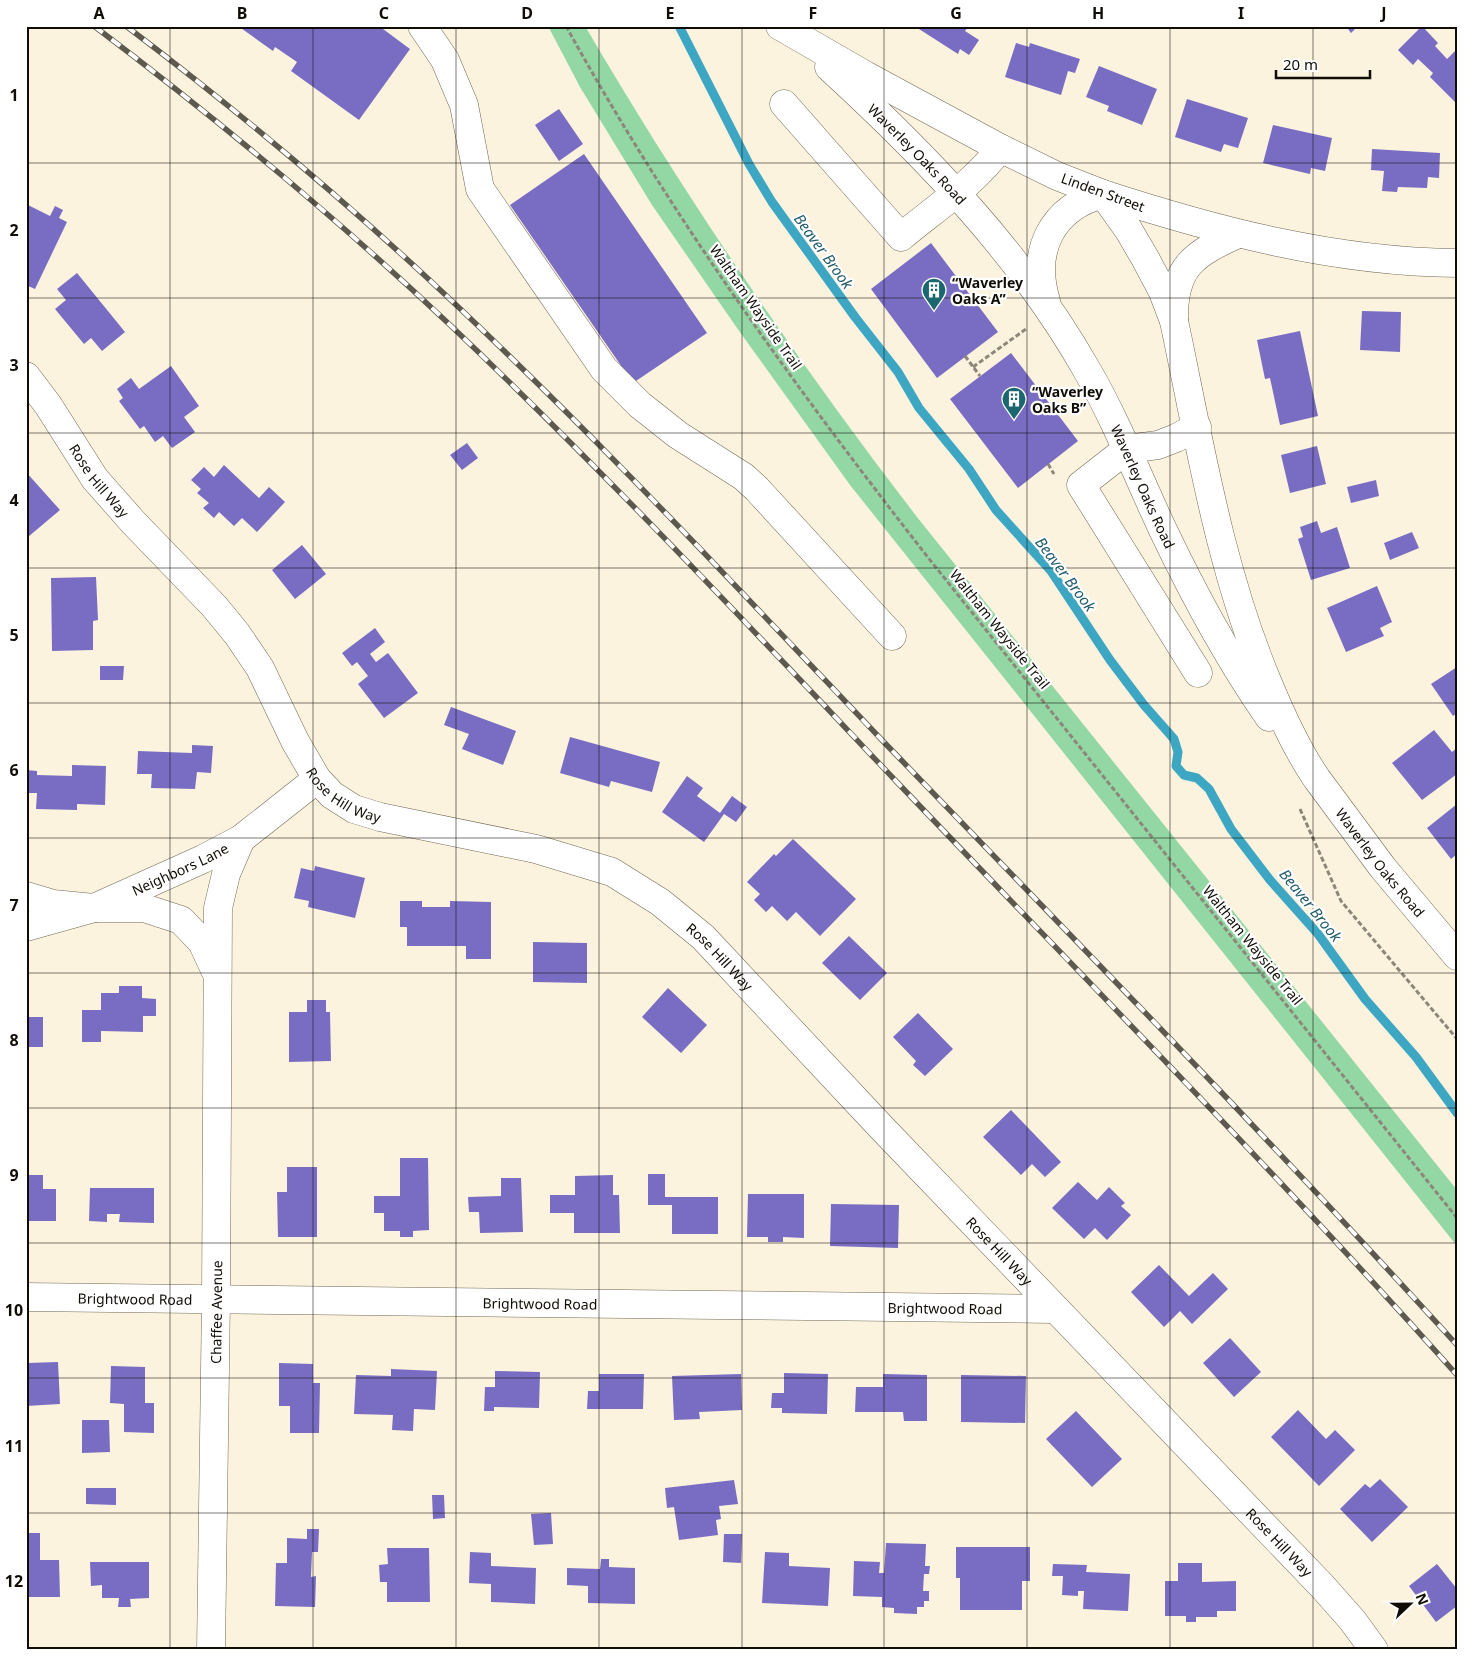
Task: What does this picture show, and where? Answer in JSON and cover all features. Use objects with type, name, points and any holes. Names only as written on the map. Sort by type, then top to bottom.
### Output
[{"type":"street","points":[[422,26],[445,60],[464,105],[480,189],[604,369],[640,405],[678,436],[744,478],[757,489],[892,636]]},
{"type":"street","name":"Linden Street","points":[[780,26],[858,71],[1000,148],[1057,176],[1103,194],[1177,218],[1238,234],[1365,257],[1398,261],[1457,263]]},
{"type":"street","name":"Waverley Oaks Road","points":[[780,26],[864,99],[955,192],[1000,244],[1048,309],[1088,370],[1114,420],[1164,531],[1219,639],[1270,719],[1307,764],[1383,868],[1457,956]]},
{"type":"street","points":[[784,104],[901,237],[989,163],[1000,148]]},
{"type":"street","points":[[1048,309],[1040,268],[1043,249],[1048,238],[1053,228],[1067,211],[1084,200],[1103,194]]},
{"type":"street","name":"Waverley Oaks Road","points":[[1103,194],[1128,229],[1145,258],[1163,292],[1174,321],[1223,546],[1241,612],[1257,657],[1279,709],[1307,764]]},
{"type":"street","points":[[1174,321],[1176,289],[1184,271],[1206,249],[1238,234]]},
{"type":"street","name":"Rose Hill Way","points":[[26,376],[48,405],[96,479],[133,522],[214,606],[237,634],[260,668],[317,779],[332,795],[354,809],[380,817],[546,852],[612,872],[660,902],[703,937],[1054,1309],[1322,1587],[1353,1621],[1374,1650]]},
{"type":"street","points":[[1197,427],[1168,442],[1127,449],[1081,485],[1198,673]]},
{"type":"street","name":"Neighbors Lane","points":[[26,927],[94,908],[203,859],[241,839],[317,779]]},
{"type":"street","name":"Chaffee Avenue","points":[[212,1650],[218,908],[226,874],[241,839]]},
{"type":"street","points":[[26,896],[52,904],[94,908]]},
{"type":"street","name":"Chaffee Avenue","points":[[94,908],[144,908],[181,920],[202,942],[217,974]]},
{"type":"street","name":"Brightwood Road","points":[[26,1297],[1054,1309]]},
{"type":"path","name":"Waltham Wayside Trail","points":[[566,26],[625,129],[701,247],[758,332],[850,457],[930,560],[1457,1218]]},
{"type":"path","points":[[973,367],[1027,329]]},
{"type":"path","points":[[965,356],[980,376]]},
{"type":"path","points":[[1297,802],[1341,901],[1457,1040]]},
{"type":"green space","points":[[548,26],[585,26],[702,215],[786,338],[872,458],[917,517],[1457,1190],[1457,1246],[850,485],[737,328],[652,205],[580,87]]},
{"type":"building","points":[[238,26],[379,26],[410,49],[359,120],[291,71],[297,62],[275,47],[273,51]]},
{"type":"building","points":[[921,26],[969,26],[965,31],[979,40],[969,55],[960,49],[958,54],[919,29]]},
{"type":"building","points":[[1346,26],[1358,26],[1351,33]]},
{"type":"building","points":[[1422,26],[1438,43],[1435,46],[1447,59],[1457,49],[1457,104],[1430,77],[1433,73],[1418,59],[1413,65],[1398,50]]},
{"type":"building","points":[[1016,43],[1029,47],[1030,43],[1080,59],[1075,73],[1068,71],[1061,95],[1005,77]]},
{"type":"building","points":[[1099,66],[1157,89],[1142,125],[1107,111],[1109,106],[1086,97]]},
{"type":"building","points":[[1187,99],[1248,118],[1238,148],[1224,144],[1221,152],[1175,137]]},
{"type":"building","points":[[559,109],[583,144],[559,161],[535,125]]},
{"type":"building","points":[[1273,125],[1332,138],[1325,171],[1311,168],[1310,174],[1263,163]]},
{"type":"building","points":[[1372,149],[1440,153],[1439,178],[1428,177],[1427,188],[1398,187],[1397,192],[1382,191],[1384,171],[1371,170]]},
{"type":"building","points":[[584,154],[707,333],[633,383],[510,205]]},
{"type":"building","points":[[28,205],[50,216],[55,206],[63,210],[59,218],[67,222],[35,289],[26,285],[26,209]]},
{"type":"building","name":"“Waverley Oaks A”","points":[[931,243],[998,332],[937,378],[871,289]]},
{"type":"building","points":[[77,273],[125,332],[102,351],[91,338],[84,344],[55,309],[66,300],[57,289]]},
{"type":"building","points":[[1362,311],[1401,312],[1400,352],[1360,350]]},
{"type":"building","points":[[1300,331],[1318,416],[1280,425],[1270,378],[1265,379],[1257,340]]},
{"type":"building","name":"“Waverley Oaks B”","points":[[1011,353],[1078,441],[1018,488],[950,399]]},
{"type":"building","points":[[171,366],[199,406],[184,417],[195,432],[172,448],[163,436],[155,442],[144,426],[140,429],[119,401],[123,398],[117,389],[131,378],[139,389]]},
{"type":"building","points":[[467,443],[478,458],[462,470],[450,455]]},
{"type":"building","points":[[1317,446],[1326,484],[1290,493],[1281,455]]},
{"type":"building","points":[[224,465],[259,498],[269,487],[285,502],[257,532],[242,518],[234,526],[219,512],[214,518],[203,508],[209,503],[197,493],[201,489],[191,480],[204,467],[214,477]]},
{"type":"building","points":[[26,472],[60,510],[28,537],[26,535]]},
{"type":"building","points":[[1376,480],[1379,496],[1351,503],[1347,487]]},
{"type":"building","points":[[1317,521],[1321,533],[1337,527],[1350,568],[1311,580],[1298,539],[1303,537],[1300,527]]},
{"type":"building","points":[[1412,532],[1419,548],[1390,560],[1384,543]]},
{"type":"building","points":[[302,545],[326,574],[295,599],[272,570]]},
{"type":"building","points":[[96,577],[98,620],[93,621],[93,650],[52,651],[51,578]]},
{"type":"building","points":[[1377,586],[1392,622],[1380,628],[1384,636],[1346,652],[1327,608]]},
{"type":"building","points":[[375,628],[385,642],[370,654],[376,662],[388,653],[418,693],[384,718],[358,684],[368,676],[357,662],[352,666],[342,653]]},
{"type":"building","points":[[100,666],[124,666],[123,680],[100,680]]},
{"type":"building","points":[[1457,667],[1457,713],[1453,716],[1431,684]]},
{"type":"building","points":[[451,707],[516,731],[503,765],[462,749],[469,734],[444,725]]},
{"type":"building","points":[[1434,730],[1452,752],[1457,748],[1457,774],[1422,800],[1392,763]]},
{"type":"building","points":[[570,737],[660,762],[652,792],[611,781],[609,787],[560,773]]},
{"type":"building","points":[[192,745],[213,746],[211,773],[197,772],[195,789],[151,788],[152,774],[137,774],[138,751],[192,753]]},
{"type":"building","points":[[72,765],[106,766],[105,805],[77,804],[77,810],[36,809],[37,793],[26,793],[26,770],[37,771],[37,775],[72,776]]},
{"type":"building","points":[[687,776],[703,788],[697,796],[720,813],[732,796],[747,807],[736,822],[724,814],[704,842],[662,812]]},
{"type":"building","points":[[1457,804],[1457,854],[1451,859],[1427,828]]},
{"type":"building","points":[[793,839],[856,899],[820,936],[796,912],[787,921],[772,906],[766,912],[754,900],[760,894],[747,882],[774,854],[776,856]]},
{"type":"building","points":[[315,866],[365,878],[355,918],[308,907],[309,901],[294,898],[301,868],[314,871]]},
{"type":"building","points":[[400,901],[422,901],[422,907],[450,907],[450,901],[491,902],[491,959],[466,959],[466,946],[407,946],[407,927],[400,927]]},
{"type":"building","points":[[849,936],[887,973],[860,1000],[822,963]]},
{"type":"building","points":[[533,942],[587,943],[587,983],[533,982]]},
{"type":"building","points":[[119,986],[142,986],[142,998],[156,999],[156,1016],[143,1016],[143,1032],[101,1031],[101,1042],[82,1042],[82,1010],[101,1010],[101,993],[119,993]]},
{"type":"building","points":[[668,988],[707,1025],[681,1053],[642,1017]]},
{"type":"building","points":[[307,1000],[326,1000],[326,1012],[330,1012],[331,1061],[289,1062],[289,1012],[307,1012]]},
{"type":"building","points":[[918,1013],[953,1049],[925,1076],[913,1065],[916,1061],[893,1037]]},
{"type":"building","points":[[26,1017],[43,1017],[43,1047],[26,1047]]},
{"type":"building","points":[[1011,1110],[1061,1162],[1045,1177],[1032,1164],[1021,1175],[983,1137]]},
{"type":"building","points":[[400,1158],[428,1158],[429,1230],[413,1231],[413,1237],[400,1237],[400,1231],[384,1231],[384,1213],[374,1213],[374,1196],[400,1196]]},
{"type":"building","points":[[287,1167],[317,1167],[317,1237],[278,1237],[277,1192],[287,1192]]},
{"type":"building","points":[[648,1174],[665,1174],[665,1197],[718,1197],[718,1234],[672,1234],[672,1205],[648,1205]]},
{"type":"building","points":[[26,1175],[43,1175],[43,1189],[56,1189],[56,1221],[26,1221]]},
{"type":"building","points":[[613,1175],[613,1195],[619,1195],[620,1233],[574,1233],[574,1213],[550,1213],[550,1195],[575,1195],[575,1176]]},
{"type":"building","points":[[501,1178],[521,1178],[523,1232],[480,1233],[479,1212],[469,1212],[468,1197],[501,1196]]},
{"type":"building","points":[[1078,1182],[1097,1200],[1109,1187],[1125,1203],[1121,1206],[1131,1215],[1107,1240],[1095,1228],[1084,1239],[1052,1208]]},
{"type":"building","points":[[90,1188],[154,1188],[154,1223],[119,1222],[120,1214],[107,1214],[107,1222],[89,1221]]},
{"type":"building","points":[[748,1194],[804,1194],[804,1238],[783,1237],[783,1242],[768,1242],[768,1237],[747,1237]]},
{"type":"building","points":[[831,1204],[899,1205],[898,1248],[830,1246]]},
{"type":"building","points":[[1159,1265],[1189,1296],[1213,1273],[1228,1289],[1192,1324],[1180,1311],[1164,1327],[1131,1292]]},
{"type":"building","points":[[1230,1338],[1261,1372],[1234,1397],[1203,1363]]},
{"type":"building","points":[[58,1362],[60,1404],[26,1406],[27,1363]]},
{"type":"building","points":[[279,1363],[313,1364],[313,1383],[320,1383],[319,1433],[290,1433],[290,1406],[279,1406]]},
{"type":"building","points":[[111,1366],[145,1367],[145,1403],[154,1403],[154,1433],[124,1432],[124,1404],[110,1403]]},
{"type":"building","points":[[391,1369],[437,1371],[435,1410],[414,1409],[413,1431],[392,1430],[393,1415],[354,1414],[356,1375],[391,1376]]},
{"type":"building","points":[[495,1371],[540,1372],[539,1408],[494,1407],[494,1411],[484,1411],[485,1387],[495,1387]]},
{"type":"building","points":[[784,1373],[828,1374],[827,1414],[782,1413],[782,1408],[771,1408],[772,1393],[784,1393]]},
{"type":"building","points":[[599,1374],[644,1374],[643,1409],[587,1409],[588,1391],[599,1391]]},
{"type":"building","points":[[741,1374],[742,1410],[699,1412],[700,1419],[674,1420],[672,1376]]},
{"type":"building","points":[[883,1374],[927,1375],[927,1421],[904,1421],[903,1412],[855,1412],[856,1387],[883,1387]]},
{"type":"building","points":[[961,1375],[1026,1376],[1025,1423],[961,1422]]},
{"type":"building","points":[[1298,1410],[1326,1439],[1335,1430],[1355,1450],[1319,1486],[1271,1437]]},
{"type":"building","points":[[1076,1411],[1122,1459],[1092,1487],[1046,1439]]},
{"type":"building","points":[[82,1420],[109,1420],[110,1452],[82,1453]]},
{"type":"building","points":[[1380,1479],[1408,1507],[1372,1542],[1340,1509],[1365,1484],[1370,1488]]},
{"type":"building","points":[[734,1480],[738,1504],[719,1506],[721,1519],[716,1520],[718,1535],[679,1540],[674,1507],[667,1508],[665,1488]]},
{"type":"building","points":[[86,1488],[116,1488],[116,1505],[86,1504]]},
{"type":"building","points":[[432,1495],[444,1495],[445,1518],[433,1519]]},
{"type":"building","points":[[551,1513],[553,1544],[534,1545],[531,1514]]},
{"type":"building","points":[[307,1529],[319,1529],[318,1552],[312,1552],[311,1577],[316,1576],[315,1607],[275,1606],[276,1563],[287,1563],[287,1538],[307,1539]]},
{"type":"building","points":[[26,1533],[40,1533],[40,1560],[59,1560],[60,1597],[26,1597]]},
{"type":"building","points":[[724,1534],[742,1534],[741,1563],[723,1562]]},
{"type":"building","points":[[886,1543],[926,1544],[925,1566],[930,1566],[929,1574],[924,1574],[923,1591],[929,1591],[929,1601],[924,1601],[924,1607],[917,1607],[917,1614],[894,1613],[894,1608],[882,1607],[882,1597],[853,1596],[854,1561],[880,1562],[879,1573],[884,1573]]},
{"type":"building","points":[[956,1547],[1030,1547],[1030,1581],[1022,1581],[1022,1610],[960,1610],[960,1578],[956,1578]]},
{"type":"building","points":[[387,1548],[429,1548],[430,1602],[387,1602],[387,1582],[380,1582],[379,1565],[388,1564]]},
{"type":"building","points":[[470,1552],[491,1553],[491,1566],[536,1568],[535,1604],[491,1602],[491,1584],[469,1583]]},
{"type":"building","points":[[765,1552],[789,1553],[789,1566],[830,1568],[828,1606],[762,1603]]},
{"type":"building","points":[[601,1559],[609,1559],[609,1567],[635,1568],[635,1604],[588,1603],[588,1586],[567,1585],[567,1568],[600,1569]]},
{"type":"building","points":[[90,1562],[149,1562],[149,1598],[130,1599],[131,1607],[118,1607],[119,1598],[102,1598],[102,1585],[91,1586]]},
{"type":"building","points":[[1178,1563],[1202,1563],[1202,1582],[1236,1581],[1236,1611],[1217,1611],[1217,1617],[1196,1617],[1196,1622],[1186,1622],[1186,1616],[1165,1616],[1165,1581],[1178,1581]]},
{"type":"building","points":[[1053,1564],[1087,1565],[1086,1572],[1130,1574],[1128,1611],[1083,1609],[1084,1591],[1078,1591],[1078,1596],[1062,1595],[1063,1576],[1052,1576]]},
{"type":"building","points":[[1437,1564],[1457,1589],[1457,1606],[1436,1622],[1409,1586]]},
{"type":"waterway","name":"Beaver Brook","points":[[679,26],[749,164],[772,202],[855,317],[898,372],[919,408],[969,469],[996,510],[1051,571],[1110,660],[1144,705],[1174,739],[1178,752],[1176,766],[1184,775],[1197,778],[1209,789],[1231,829],[1270,880],[1318,934],[1365,999],[1416,1057],[1457,1113]]},
{"type":"railway","points":[[94,26],[231,133],[364,246],[449,324],[563,435],[785,663],[1178,1074],[1457,1375]]},
{"type":"railway","points":[[126,26],[202,85],[351,209],[423,274],[540,386],[655,502],[1170,1039],[1315,1191],[1457,1345]]},
{"type":"place","name":"“Waverley Oaks A”","points":[[934,311]]},
{"type":"place","name":"“Waverley Oaks B”","points":[[1014,420]]}]
